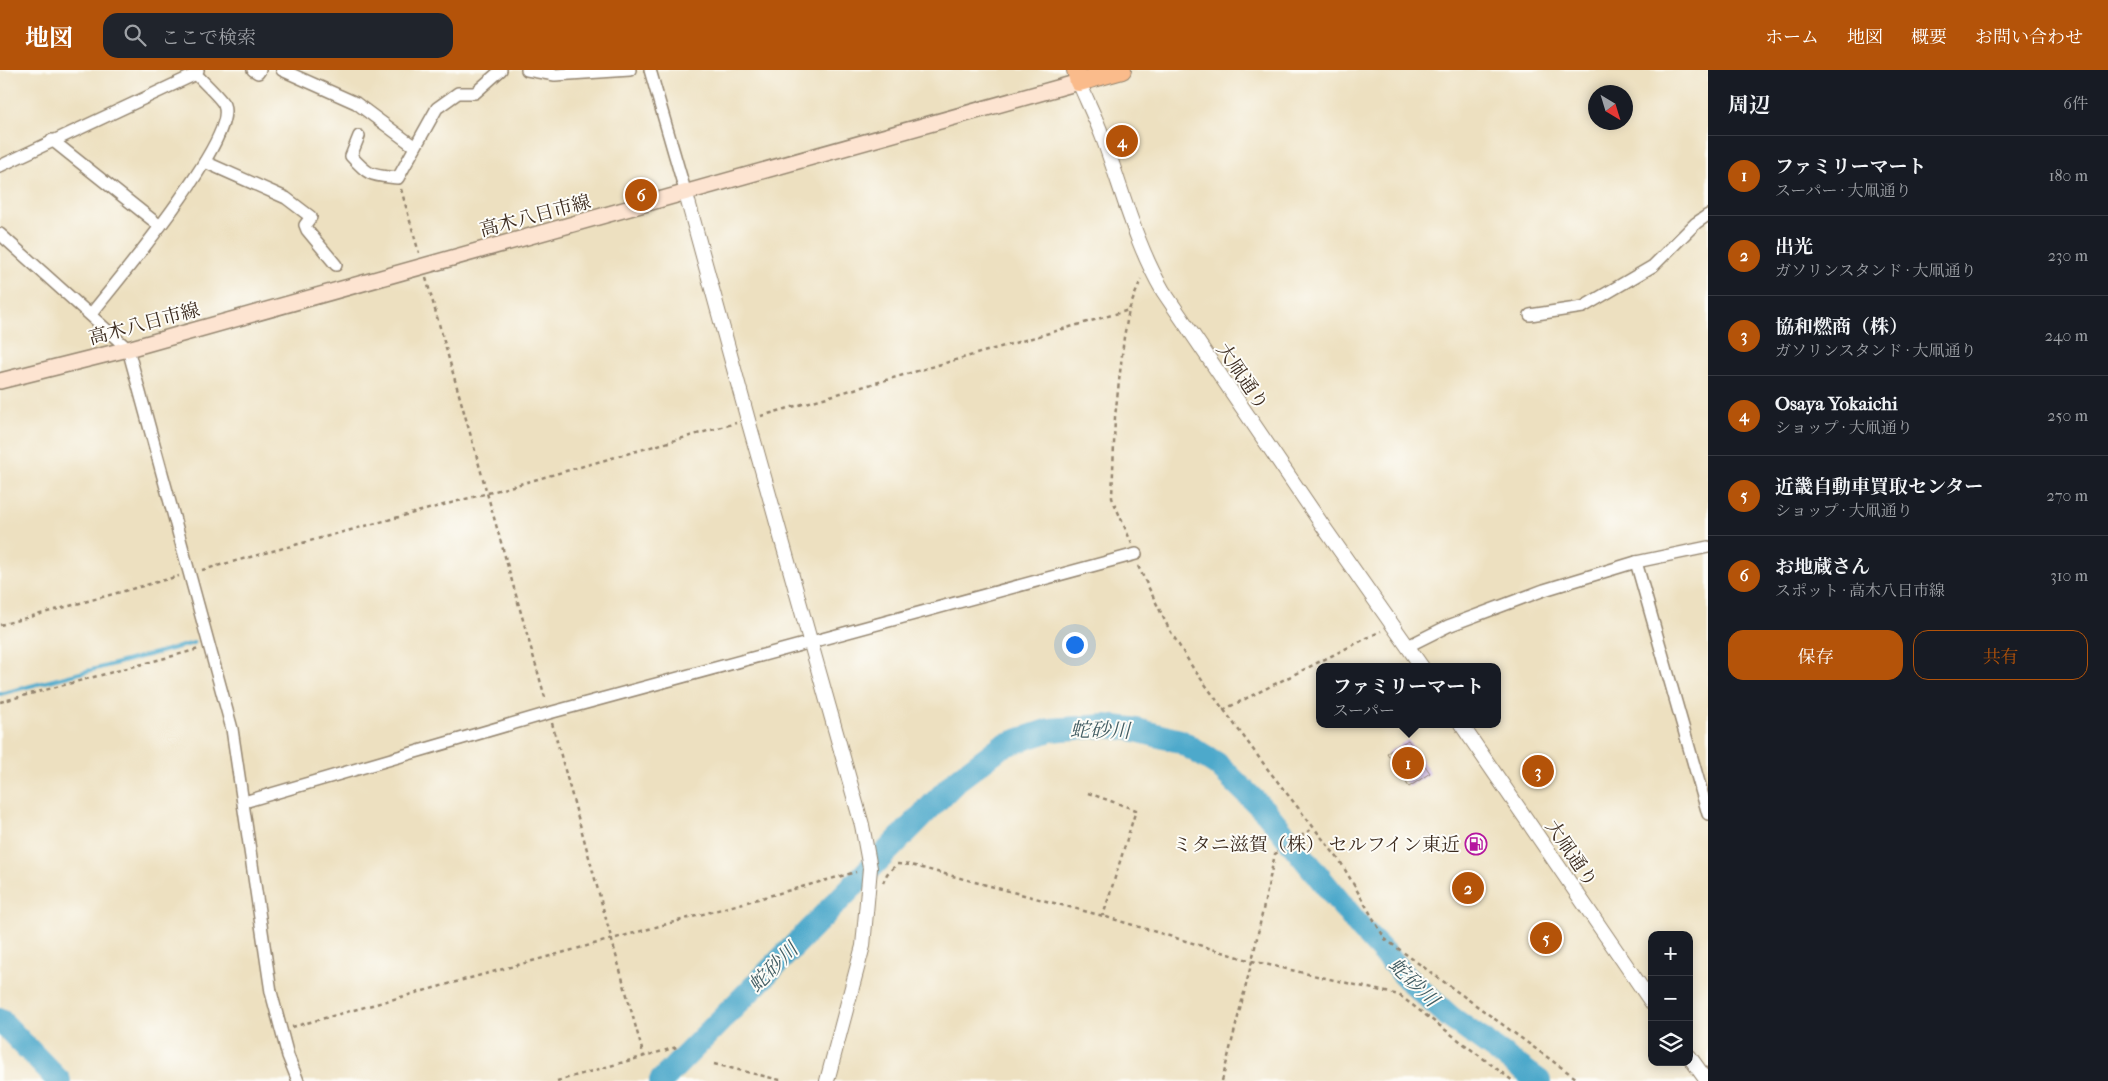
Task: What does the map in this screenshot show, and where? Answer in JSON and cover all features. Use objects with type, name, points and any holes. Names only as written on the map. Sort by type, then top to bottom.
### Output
[{"type":"main road","points":[[1078,76],[1122,70]]},
{"type":"main road","name":"高木八日市線","points":[[0,381],[128,349],[686,194],[1078,76]]},
{"type":"street","points":[[253,70],[258,73],[260,70]]},
{"type":"street","points":[[282,70],[356,104],[415,147]]},
{"type":"street","points":[[359,136],[351,156],[360,166],[370,175],[398,178],[437,108],[458,93],[476,93],[501,70]]},
{"type":"street","points":[[527,70],[555,75],[630,70]]},
{"type":"street","points":[[650,70],[862,825],[870,868],[863,946],[827,1081]]},
{"type":"street","points":[[0,166],[197,72],[224,105],[224,118],[218,138],[205,162],[160,226],[91,314]]},
{"type":"street","name":"大凧通り","points":[[1078,76],[1103,138],[1150,269],[1220,376],[1419,663]]},
{"type":"street","points":[[52,140],[160,226]]},
{"type":"street","points":[[205,162],[286,198],[311,217],[305,225],[307,230],[336,265]]},
{"type":"street","points":[[1530,315],[1584,307],[1653,266],[1696,223],[1708,216]]},
{"type":"street","points":[[0,234],[128,349],[232,729],[271,992],[288,1056],[298,1081]]},
{"type":"street","points":[[1408,646],[1448,626],[1544,590],[1636,562],[1708,547]]},
{"type":"street","points":[[244,802],[549,713],[1136,554]]},
{"type":"street","points":[[1636,562],[1708,811]]},
{"type":"street","name":"大凧通り","points":[[1464,728],[1648,997]]},
{"type":"street","points":[[1693,1062],[1707,1081]]},
{"type":"path","points":[[398,178],[488,493],[644,1056]]},
{"type":"path","points":[[1150,269],[1142,277],[1129,310],[1115,417],[1112,498],[1136,554],[1137,563],[1168,629],[1223,710],[1340,862],[1385,939],[1580,1081]]},
{"type":"path","points":[[0,625],[488,493],[1129,310]]},
{"type":"path","points":[[1317,663],[1393,625]]},
{"type":"path","points":[[0,702],[210,646]]},
{"type":"path","points":[[1223,710],[1316,664]]},
{"type":"path","points":[[1088,793],[1136,810],[1103,916]]},
{"type":"path","points":[[1222,1081],[1252,961],[1274,854],[1313,828]]},
{"type":"path","points":[[869,894],[878,892],[887,874],[896,864],[911,866],[1103,916],[1252,961],[1399,995],[1513,1081]]},
{"type":"path","points":[[281,1030],[870,868]]},
{"type":"path","points":[[557,1081],[677,1047]]},
{"type":"path","points":[[714,1064],[784,1081]]},
{"type":"building","points":[[1408,740],[1430,773],[1409,787],[1387,753]]},
{"type":"waterway","points":[[0,694],[194,643]]},
{"type":"waterway","name":"蛇砂川","points":[[661,1081],[956,781],[1002,746],[1050,730],[1105,726],[1132,729],[1180,741],[1217,764],[1267,813],[1360,927],[1409,980],[1450,1017],[1539,1081]]},
{"type":"waterway","name":"蛇砂川","points":[[0,1020],[59,1081]]},
{"type":"place","name":"Osaya Yokaichi","points":[[1122,141]]},
{"type":"place","name":"お地蔵さん","points":[[641,195]]},
{"type":"place","name":"ファミリーマート","points":[[1408,763]]},
{"type":"place","name":"協和燃商（株）","points":[[1538,771]]},
{"type":"place","name":"ミタニ滋賀（株） セルフイン東近","points":[[1476,844]]},
{"type":"place","name":"出光","points":[[1468,888]]},
{"type":"place","name":"近畿自動車買取センター","points":[[1546,938]]}]
